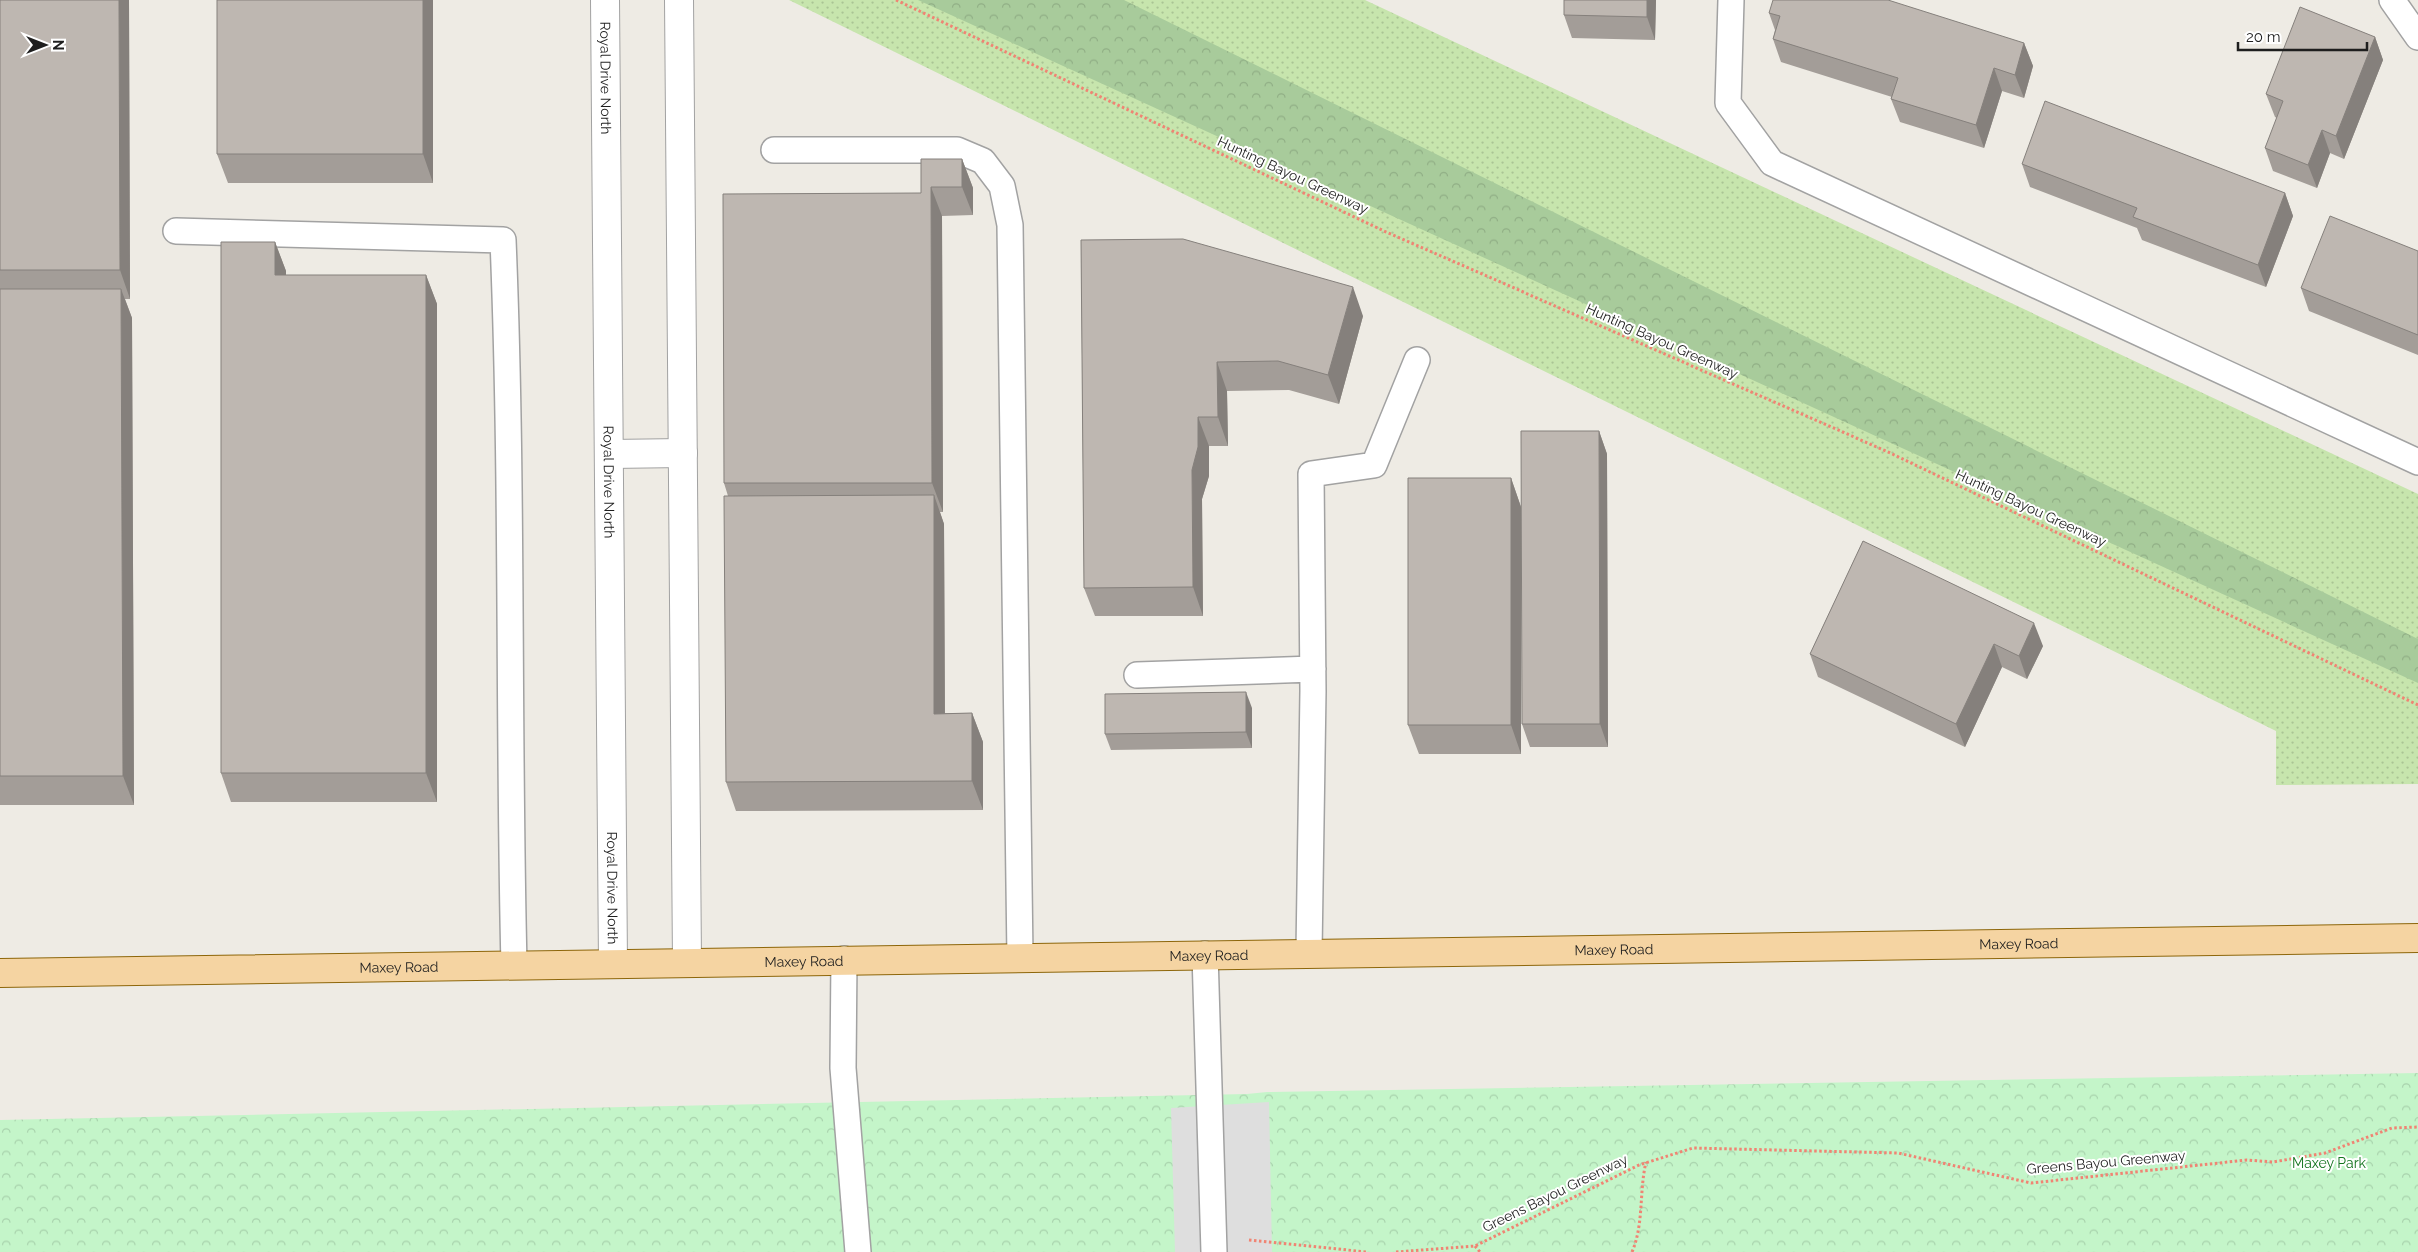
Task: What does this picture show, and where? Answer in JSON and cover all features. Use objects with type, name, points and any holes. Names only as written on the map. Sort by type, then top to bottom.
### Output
[{"type":"main road","name":"Maxey Road","points":[[0,973],[1309,952],[2418,938]]},
{"type":"street","name":"Royal Drive North","points":[[605,0],[613,964]]},
{"type":"street","points":[[679,0],[686,962]]},
{"type":"street","points":[[610,454],[683,453]]},
{"type":"lane","points":[[1731,0],[1728,103],[1772,163],[2418,462]]},
{"type":"lane","points":[[2392,0],[2418,37]]},
{"type":"lane","points":[[774,150],[957,150],[982,161],[1002,186],[1010,225],[1020,957]]},
{"type":"lane","points":[[176,231],[503,240],[507,390],[509,796],[514,965]]},
{"type":"lane","points":[[1309,952],[1313,669],[1311,474],[1374,465],[1417,360]]},
{"type":"lane","points":[[1137,675],[1313,669]]},
{"type":"lane","points":[[1205,954],[1214,1246]]},
{"type":"lane","points":[[844,959],[843,1068],[858,1252]]},
{"type":"path","name":"Hunting Bayou Greenway","points":[[896,0],[1384,231],[1886,451],[2418,705]]},
{"type":"path","name":"Greens Bayou Greenway","points":[[1396,1252],[1475,1246],[1521,1221],[1646,1162],[1693,1148],[1898,1153],[2031,1182],[2247,1160],[2273,1162],[2325,1153],[2392,1128],[2418,1127]]},
{"type":"path","name":"Greens Bayou Greenway","points":[[1632,1252],[1639,1236],[1642,1180],[1646,1162]]},
{"type":"path","points":[[1214,1246],[1264,1240],[1367,1252]]},
{"type":"path","name":"Greens Bayou Greenway","points":[[1475,1246],[1480,1252]]},
{"type":"green space","points":[[789,0],[1365,0],[2418,494],[2418,784],[2276,785],[2276,731]]},
{"type":"green space","points":[[918,0],[1124,0],[2418,639],[2418,683]]},
{"type":"green space","name":"Maxey Park","points":[[2418,1073],[2418,1252],[0,1252],[0,1120],[1247,1094],[1267,1092]]},
{"type":"shaded area","points":[[1269,1102],[1272,1252],[1175,1252],[1171,1108]]},
{"type":"building","points":[[0,0],[119,0],[120,270],[0,270]]},
{"type":"building","points":[[217,0],[423,0],[423,154],[217,154]]},
{"type":"building","points":[[1564,0],[1647,0],[1647,17],[1564,15]]},
{"type":"building","points":[[1773,0],[1888,0],[2024,43],[2015,75],[1994,68],[1976,125],[1891,99],[1898,78],[1773,39],[1780,16],[1769,13]]},
{"type":"building","points":[[2300,7],[2375,37],[2336,136],[2322,130],[2308,165],[2265,148],[2283,101],[2266,94]]},
{"type":"building","points":[[2045,101],[2285,193],[2258,265],[2133,217],[2137,208],[2022,164]]},
{"type":"building","points":[[921,159],[962,159],[962,187],[931,187],[932,483],[724,483],[723,194],[921,193]]},
{"type":"building","points":[[2330,216],[2418,251],[2418,335],[2301,288]]},
{"type":"building","points":[[1183,239],[1353,287],[1328,375],[1278,361],[1217,362],[1218,417],[1198,417],[1198,447],[1192,470],[1193,587],[1084,588],[1081,240]]},
{"type":"building","points":[[221,242],[275,242],[275,275],[426,275],[426,773],[221,773]]},
{"type":"building","points":[[0,289],[121,289],[123,776],[0,776]]},
{"type":"building","points":[[1521,431],[1599,431],[1600,724],[1522,724]]},
{"type":"building","points":[[1408,478],[1511,478],[1511,725],[1408,725]]},
{"type":"building","points":[[934,495],[934,714],[972,713],[972,781],[726,782],[724,496]]},
{"type":"building","points":[[1863,541],[2034,623],[2019,656],[1994,644],[1956,724],[1810,654]]},
{"type":"building","points":[[1246,692],[1246,732],[1105,734],[1105,694]]}]
